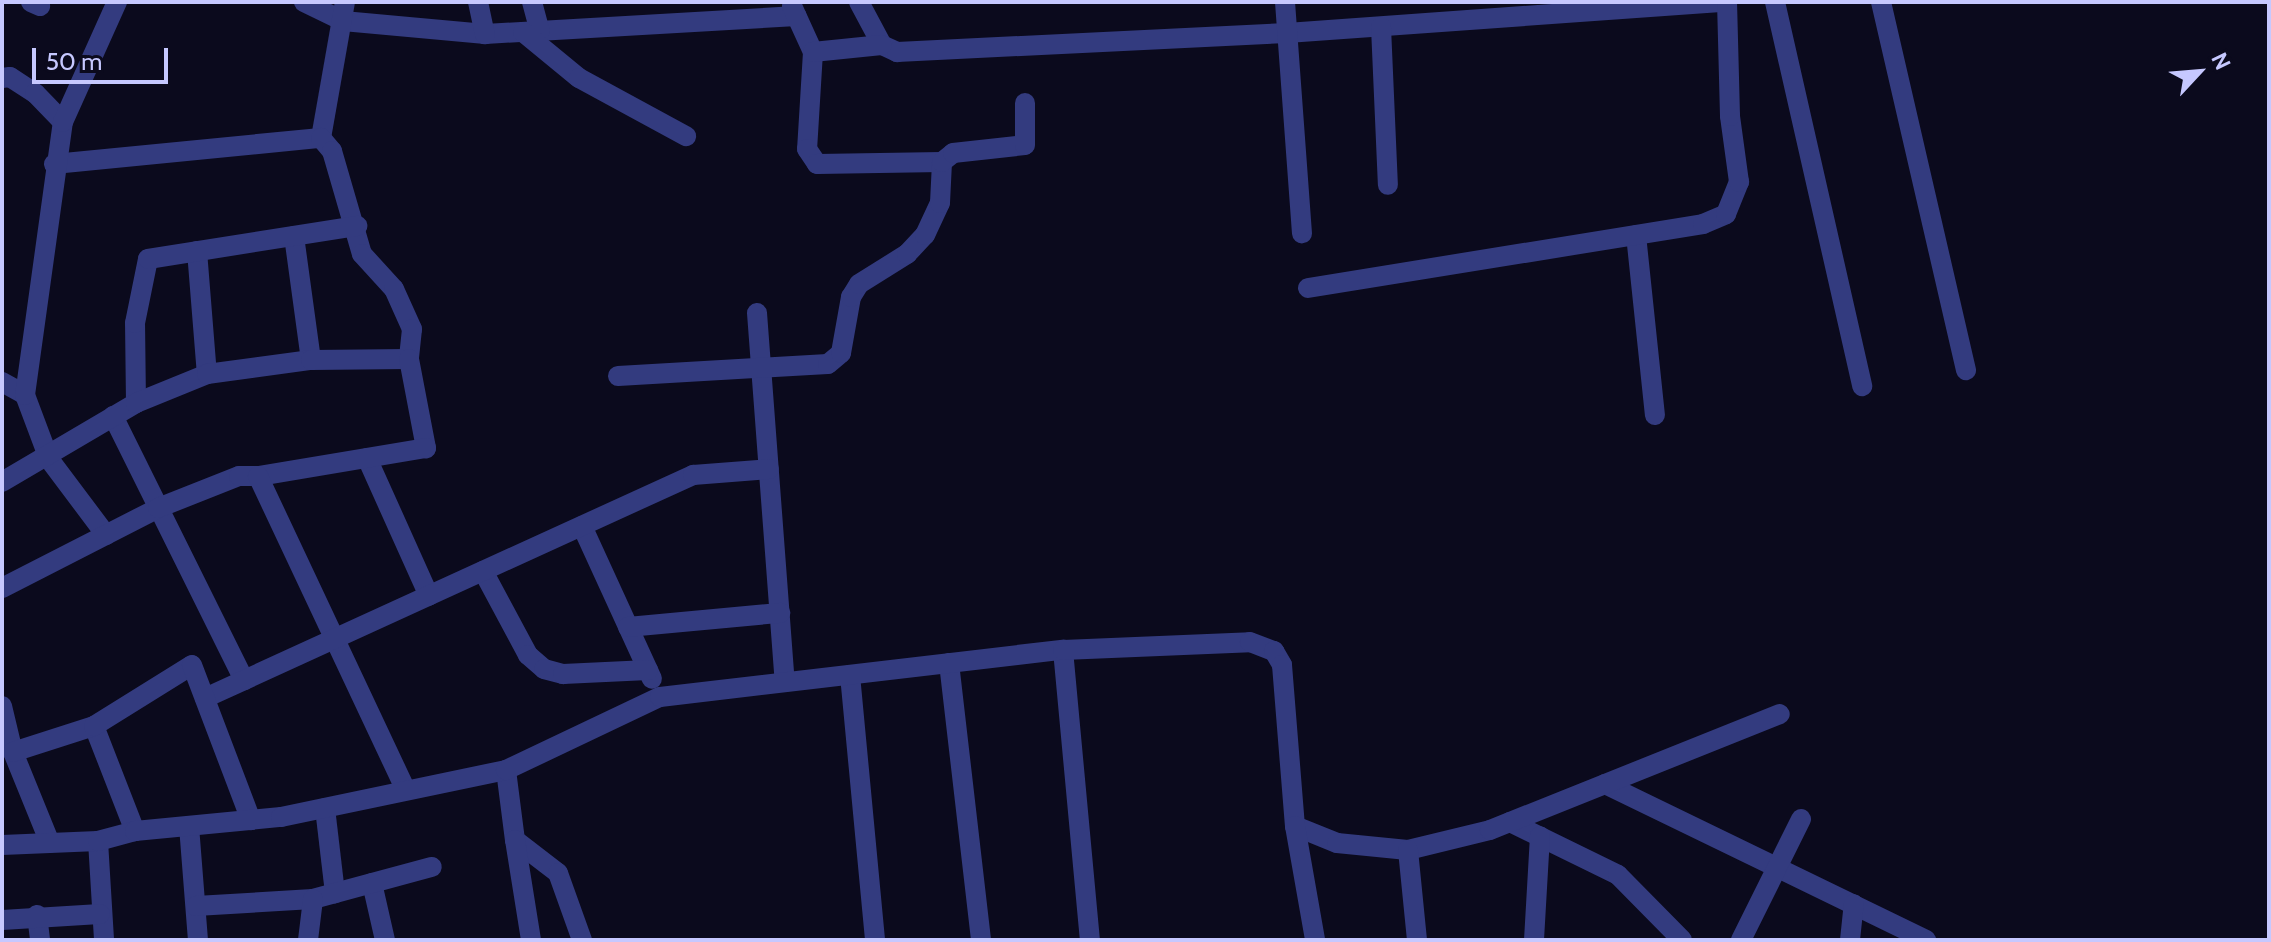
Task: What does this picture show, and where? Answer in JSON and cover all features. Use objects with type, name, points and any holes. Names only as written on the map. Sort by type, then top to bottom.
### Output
[{"type":"street","points":[[106,535],[49,459],[25,395],[54,164],[63,122],[117,2]]},
{"type":"street","points":[[304,2],[344,12],[485,34],[793,9],[813,52],[807,149],[817,164],[942,162],[953,153],[1025,145],[1025,103]]},
{"type":"street","points":[[478,2],[485,34]]},
{"type":"street","points":[[532,2],[532,32],[579,78],[686,136]]},
{"type":"street","points":[[859,2],[882,45]]},
{"type":"street","points":[[1285,2],[1302,233]]},
{"type":"street","points":[[813,52],[882,45],[897,52],[1287,33],[1381,27],[1550,9],[1717,2]]},
{"type":"street","points":[[1308,288],[1703,224],[1726,214],[1734,203],[1739,182],[1730,116],[1727,2]]},
{"type":"street","points":[[1775,2],[1862,386]]},
{"type":"street","points":[[1881,2],[1966,370]]},
{"type":"street","points":[[321,138],[344,12]]},
{"type":"street","points":[[1381,27],[1388,185]]},
{"type":"street","points":[[2,78],[10,77],[35,93],[63,122]]},
{"type":"street","points":[[54,164],[321,138]]},
{"type":"street","points":[[2,588],[158,508],[239,476],[258,476],[426,448],[409,359],[412,329],[394,289],[362,254],[357,226],[332,151],[321,138]]},
{"type":"street","points":[[618,376],[761,364],[828,364],[841,353],[851,297],[859,284],[907,254],[925,235],[940,203],[942,162]]},
{"type":"street","points":[[136,403],[135,323],[148,259],[357,226]]},
{"type":"street","points":[[1636,235],[1655,415]]},
{"type":"street","points":[[294,236],[311,360]]},
{"type":"street","points":[[197,251],[207,374]]},
{"type":"street","points":[[757,313],[785,682]]},
{"type":"street","points":[[2,482],[49,459],[136,403],[207,374],[311,360],[409,359]]},
{"type":"street","points":[[2,382],[25,395]]},
{"type":"street","points":[[113,416],[244,680]]},
{"type":"street","points":[[367,458],[429,596]]},
{"type":"street","points":[[205,698],[693,475],[769,469]]},
{"type":"street","points":[[258,476],[406,790]]},
{"type":"street","points":[[582,526],[660,697]]},
{"type":"street","points":[[483,571],[528,655],[544,669],[563,674],[648,670]]},
{"type":"street","points":[[628,627],[780,613]]},
{"type":"street","points":[[2,845],[98,841],[135,831],[251,820],[325,808],[506,770],[660,697],[1063,650],[1250,642],[1274,651],[1287,695],[1295,826],[1315,940]]},
{"type":"street","points":[[1063,650],[1090,940]]},
{"type":"street","points":[[949,663],[981,940]]},
{"type":"street","points":[[13,752],[94,726],[192,665],[251,820]]},
{"type":"street","points":[[850,675],[875,940]]},
{"type":"street","points":[[2,706],[13,752],[50,843]]},
{"type":"street","points":[[1295,826],[1337,843],[1408,850],[1510,822],[1780,714]]},
{"type":"street","points":[[94,726],[135,831]]},
{"type":"street","points":[[506,770],[531,940]]},
{"type":"street","points":[[1605,784],[1926,940]]},
{"type":"street","points":[[325,808],[335,893]]},
{"type":"street","points":[[1741,940],[1801,819]]},
{"type":"street","points":[[1510,822],[1618,875],[1682,940]]},
{"type":"street","points":[[189,826],[198,940]]},
{"type":"street","points":[[1534,940],[1540,836]]},
{"type":"street","points":[[515,840],[558,873],[582,940]]},
{"type":"street","points":[[98,841],[100,914],[104,940]]},
{"type":"street","points":[[1408,850],[1417,940]]},
{"type":"street","points":[[196,906],[313,899],[432,867]]},
{"type":"street","points":[[372,883],[385,940]]},
{"type":"street","points":[[308,940],[313,899]]},
{"type":"street","points":[[1850,940],[1854,904]]},
{"type":"street","points":[[2,920],[37,915],[100,914]]},
{"type":"street","points":[[37,915],[40,940]]}]
